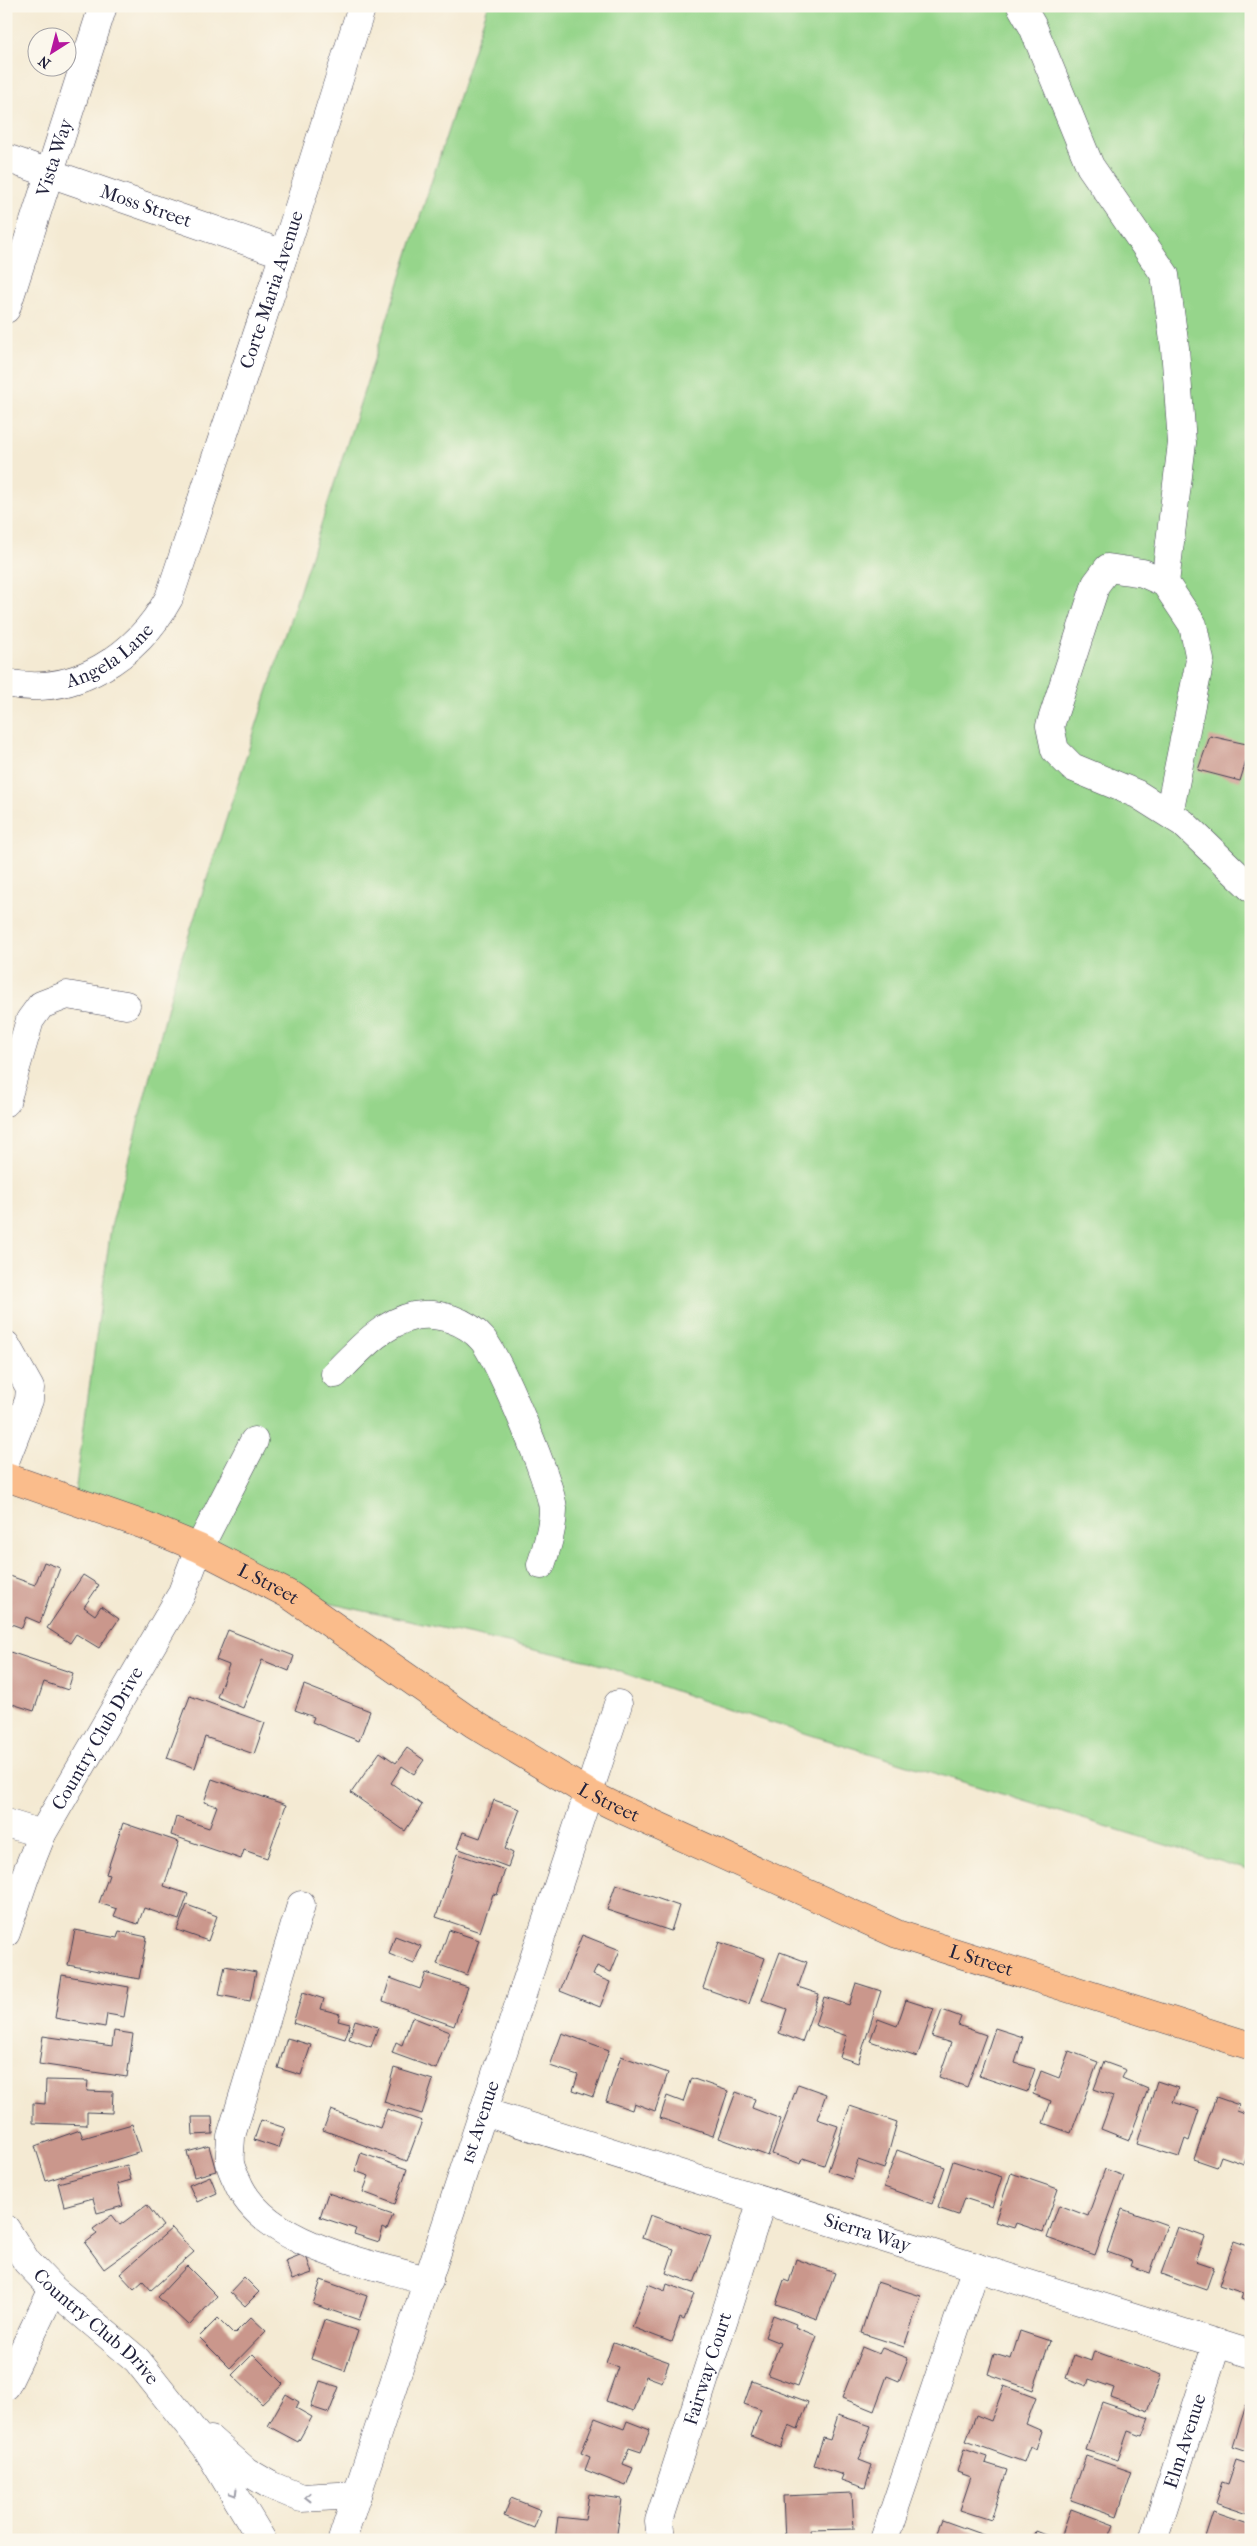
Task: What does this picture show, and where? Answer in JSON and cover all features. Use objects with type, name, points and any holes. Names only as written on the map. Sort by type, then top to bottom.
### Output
[{"type":"main road","name":"L Street","points":[[6,1477],[144,1525],[199,1548],[295,1598],[474,1724],[588,1793],[897,1934],[1251,2046]]},
{"type":"street","name":"Vista Way","points":[[6,309],[103,6]]},
{"type":"street","name":"Corte Maria Avenue","points":[[179,572],[284,254],[362,6]]},
{"type":"street","points":[[1021,6],[1033,27],[1090,166],[1165,275],[1175,348],[1182,443],[1165,583]]},
{"type":"street","name":"Moss Street","points":[[6,158],[284,254]]},
{"type":"street","points":[[1170,814],[1200,660],[1193,625],[1165,583],[1144,573],[1108,568],[1096,584],[1050,726],[1055,750],[1072,767],[1136,794],[1183,823],[1251,888]]},
{"type":"street","name":"Angela Lane","points":[[6,683],[41,685],[61,682],[90,674],[117,659],[133,647],[155,622],[169,598],[179,572]]},
{"type":"street","points":[[6,1102],[30,1020],[41,1005],[67,994],[126,1005]]},
{"type":"street","points":[[335,1374],[388,1326],[414,1316],[442,1316],[466,1326],[483,1340],[499,1368],[522,1421],[553,1508],[550,1535],[541,1565]]},
{"type":"street","points":[[6,1345],[30,1388],[29,1400],[6,1460]]},
{"type":"street","name":"Country Club Drive","points":[[6,1933],[42,1834],[181,1595],[199,1548],[254,1441]]},
{"type":"street","name":"1st Avenue","points":[[342,2540],[618,1704]]},
{"type":"street","points":[[6,1822],[42,1834]]},
{"type":"street","points":[[301,1905],[231,2136],[230,2164],[242,2194],[255,2211],[286,2234],[322,2249],[429,2281]]},
{"type":"street","name":"Sierra Way","points":[[484,2112],[1251,2354]]},
{"type":"street","name":"Fairway Court","points":[[661,2540],[659,2520],[762,2200]]},
{"type":"street","name":"Country Club Drive","points":[[6,2229],[27,2262],[53,2289],[137,2360],[206,2447],[262,2540]]},
{"type":"street","points":[[884,2540],[976,2267]]},
{"type":"street","points":[[6,2386],[53,2289]]},
{"type":"street","name":"Elm Avenue","points":[[1152,2540],[1217,2343]]},
{"type":"street","name":"Country Club Drive","points":[[187,2424],[218,2445],[246,2470],[270,2485],[301,2498],[357,2494]]},
{"type":"green space","points":[[488,6],[1251,6],[1251,1871],[730,1710],[589,1661],[288,1594],[74,1500],[111,1227],[176,975]]},
{"type":"building","points":[[1210,736],[1251,745],[1240,781],[1198,770]]},
{"type":"building","points":[[44,1562],[60,1568],[40,1623],[26,1617],[22,1628],[6,1622],[6,1586],[10,1576],[35,1585]]},
{"type":"building","points":[[83,1575],[99,1585],[84,1607],[95,1615],[101,1606],[119,1619],[99,1648],[76,1634],[70,1643],[47,1628]]},
{"type":"building","points":[[228,1630],[294,1656],[289,1671],[262,1660],[243,1708],[217,1697],[229,1665],[216,1660]]},
{"type":"building","points":[[7,1651],[73,1673],[68,1690],[44,1682],[34,1711],[6,1702]]},
{"type":"building","points":[[304,1685],[370,1711],[359,1741],[312,1722],[314,1717],[295,1710]]},
{"type":"building","points":[[190,1696],[265,1723],[254,1754],[205,1737],[195,1768],[167,1758]]},
{"type":"building","points":[[407,1748],[424,1760],[414,1774],[402,1766],[391,1783],[422,1805],[405,1831],[351,1793],[380,1752],[396,1763]]},
{"type":"building","points":[[212,1779],[286,1805],[267,1858],[244,1850],[241,1859],[171,1835],[176,1817],[209,1828],[217,1806],[204,1802]]},
{"type":"building","points":[[494,1800],[520,1809],[505,1849],[513,1853],[508,1867],[457,1848],[463,1832],[480,1838]]},
{"type":"building","points":[[123,1823],[179,1842],[164,1886],[188,1894],[179,1920],[144,1908],[138,1924],[114,1916],[117,1909],[99,1903],[109,1875],[106,1874]]},
{"type":"building","points":[[457,1854],[505,1870],[497,1895],[493,1894],[480,1932],[436,1917]]},
{"type":"building","points":[[616,1884],[679,1906],[671,1931],[607,1910]]},
{"type":"building","points":[[187,1905],[217,1916],[208,1941],[177,1930]]},
{"type":"building","points":[[75,1930],[117,1938],[119,1931],[147,1937],[139,1979],[68,1965]]},
{"type":"building","points":[[449,1930],[479,1940],[467,1975],[437,1964]]},
{"type":"building","points":[[582,1935],[620,1950],[611,1972],[597,1966],[593,1975],[610,1982],[600,2007],[560,1991]]},
{"type":"building","points":[[395,1936],[421,1946],[414,1964],[389,1954]]},
{"type":"building","points":[[719,1942],[765,1958],[749,2004],[703,1988]]},
{"type":"building","points":[[780,1952],[807,1962],[798,1987],[819,1994],[802,2042],[779,2033],[787,2009],[762,2000]]},
{"type":"building","points":[[225,1966],[256,1972],[250,2001],[219,1995]]},
{"type":"building","points":[[426,1973],[468,1987],[454,2026],[383,2001],[390,1978],[420,1989]]},
{"type":"building","points":[[62,1975],[129,1987],[124,2017],[107,2014],[105,2027],[55,2018]]},
{"type":"building","points":[[856,1983],[881,1991],[858,2063],[840,2057],[847,2036],[815,2025],[824,1997],[849,2005]]},
{"type":"building","points":[[303,1992],[324,1999],[321,2009],[340,2014],[338,2021],[350,2024],[345,2039],[293,2023]]},
{"type":"building","points":[[906,2000],[934,2009],[917,2057],[870,2041],[878,2019],[897,2026]]},
{"type":"building","points":[[942,2010],[961,2017],[958,2025],[986,2035],[967,2087],[939,2077],[951,2043],[932,2037]]},
{"type":"building","points":[[412,2017],[450,2032],[436,2069],[392,2053],[396,2042],[402,2045]]},
{"type":"building","points":[[355,2020],[378,2027],[371,2047],[349,2039]]},
{"type":"building","points":[[995,2028],[1023,2037],[1015,2063],[1035,2069],[1027,2092],[979,2076]]},
{"type":"building","points":[[114,2031],[133,2034],[127,2077],[39,2064],[43,2036],[112,2046]]},
{"type":"building","points":[[562,2033],[609,2050],[593,2097],[573,2090],[578,2075],[550,2066]]},
{"type":"building","points":[[287,2038],[311,2045],[301,2075],[278,2068]]},
{"type":"building","points":[[1069,2051],[1098,2062],[1071,2133],[1043,2123],[1051,2101],[1033,2094],[1041,2071],[1059,2078]]},
{"type":"building","points":[[621,2056],[668,2073],[655,2111],[634,2103],[632,2110],[606,2101]]},
{"type":"building","points":[[1104,2062],[1126,2070],[1122,2078],[1148,2089],[1129,2140],[1101,2129],[1113,2096],[1094,2089]]},
{"type":"building","points":[[394,2068],[433,2080],[422,2114],[384,2102]]},
{"type":"building","points":[[691,2078],[728,2091],[713,2136],[660,2118],[667,2096],[683,2102]]},
{"type":"building","points":[[46,2080],[88,2081],[87,2091],[113,2092],[112,2113],[87,2112],[87,2125],[33,2123],[33,2103],[45,2104]]},
{"type":"building","points":[[1157,2081],[1178,2088],[1173,2102],[1199,2110],[1189,2141],[1185,2139],[1179,2157],[1137,2144]]},
{"type":"building","points":[[798,2084],[826,2094],[817,2119],[838,2126],[824,2165],[803,2158],[801,2164],[772,2154]]},
{"type":"building","points":[[736,2092],[755,2099],[752,2108],[781,2119],[768,2156],[719,2138]]},
{"type":"building","points":[[1216,2097],[1239,2105],[1237,2111],[1251,2116],[1251,2146],[1244,2164],[1221,2156],[1217,2167],[1194,2159]]},
{"type":"building","points":[[850,2106],[897,2122],[884,2169],[858,2160],[852,2179],[828,2171]]},
{"type":"building","points":[[387,2109],[422,2121],[407,2161],[323,2130],[331,2110],[380,2128]]},
{"type":"building","points":[[192,2117],[212,2117],[213,2134],[193,2135]]},
{"type":"building","points":[[261,2120],[285,2128],[278,2148],[254,2140]]},
{"type":"building","points":[[132,2124],[141,2152],[46,2181],[35,2146],[80,2130],[83,2138]]},
{"type":"building","points":[[209,2146],[216,2171],[194,2177],[187,2152]]},
{"type":"building","points":[[897,2150],[945,2167],[932,2204],[884,2187]]},
{"type":"building","points":[[361,2153],[407,2169],[395,2204],[363,2192],[369,2176],[355,2171]]},
{"type":"building","points":[[953,2161],[1002,2177],[992,2207],[964,2198],[958,2215],[938,2208]]},
{"type":"building","points":[[127,2165],[131,2180],[117,2184],[123,2206],[97,2213],[93,2198],[64,2206],[58,2183]]},
{"type":"building","points":[[1105,2169],[1124,2176],[1095,2255],[1047,2238],[1059,2205],[1088,2216]]},
{"type":"building","points":[[1011,2173],[1058,2189],[1043,2232],[1016,2223],[1014,2228],[995,2222]]},
{"type":"building","points":[[210,2176],[217,2193],[197,2202],[189,2185]]},
{"type":"building","points":[[328,2193],[393,2215],[387,2230],[383,2228],[379,2242],[354,2234],[356,2229],[320,2217]]},
{"type":"building","points":[[147,2205],[163,2226],[104,2269],[85,2243],[97,2234],[93,2229],[112,2215],[120,2225]]},
{"type":"building","points":[[1122,2209],[1167,2225],[1150,2273],[1130,2266],[1132,2261],[1107,2252]]},
{"type":"building","points":[[650,2215],[711,2237],[694,2283],[666,2273],[674,2249],[642,2238]]},
{"type":"building","points":[[1178,2227],[1205,2237],[1196,2261],[1214,2267],[1206,2290],[1161,2274]]},
{"type":"building","points":[[172,2228],[194,2252],[151,2290],[143,2281],[134,2289],[120,2274]]},
{"type":"building","points":[[1234,2241],[1251,2247],[1251,2303],[1241,2299],[1243,2293],[1219,2285]]},
{"type":"building","points":[[305,2253],[312,2273],[292,2280],[285,2261]]},
{"type":"building","points":[[796,2259],[835,2273],[817,2319],[776,2304],[784,2280],[789,2282]]},
{"type":"building","points":[[187,2266],[217,2296],[189,2326],[158,2297]]},
{"type":"building","points":[[244,2277],[259,2292],[245,2306],[230,2292]]},
{"type":"building","points":[[321,2280],[367,2296],[359,2320],[313,2304]]},
{"type":"building","points":[[877,2282],[921,2296],[904,2347],[861,2333]]},
{"type":"building","points":[[648,2284],[665,2291],[667,2284],[694,2294],[684,2320],[680,2318],[671,2342],[632,2327]]},
{"type":"building","points":[[773,2315],[796,2324],[795,2327],[817,2336],[798,2386],[768,2375],[780,2343],[765,2337]]},
{"type":"building","points":[[251,2317],[266,2331],[230,2368],[199,2337],[218,2318],[234,2334]]},
{"type":"building","points":[[324,2320],[358,2331],[345,2371],[311,2359]]},
{"type":"building","points":[[1020,2331],[1050,2341],[1033,2390],[988,2374],[994,2354],[1011,2359]]},
{"type":"building","points":[[613,2342],[669,2362],[662,2382],[646,2376],[634,2411],[606,2401],[618,2367],[606,2363]]},
{"type":"building","points":[[862,2347],[879,2354],[882,2348],[908,2358],[899,2381],[887,2376],[874,2411],[842,2398]]},
{"type":"building","points":[[1094,2351],[1161,2375],[1148,2411],[1111,2397],[1114,2388],[1089,2379],[1087,2386],[1066,2378],[1074,2355],[1091,2361]]},
{"type":"building","points":[[253,2354],[283,2384],[262,2404],[232,2375]]},
{"type":"building","points":[[320,2381],[339,2387],[329,2413],[311,2407]]},
{"type":"building","points":[[752,2381],[808,2402],[798,2429],[789,2425],[781,2448],[751,2436],[761,2410],[744,2404]]},
{"type":"building","points":[[1004,2386],[1036,2398],[1026,2424],[1042,2431],[1036,2449],[1030,2446],[1024,2462],[966,2441],[976,2415],[991,2421]]},
{"type":"building","points":[[286,2394],[299,2402],[296,2408],[312,2417],[298,2442],[268,2426]]},
{"type":"building","points":[[1102,2402],[1149,2418],[1142,2436],[1128,2431],[1118,2460],[1086,2450]]},
{"type":"building","points":[[1247,2402],[1251,2403],[1251,2453],[1233,2447]]},
{"type":"building","points":[[838,2415],[871,2426],[859,2460],[872,2465],[865,2488],[841,2480],[843,2475],[814,2465],[823,2438],[830,2440]]},
{"type":"building","points":[[595,2418],[624,2429],[627,2421],[650,2430],[641,2452],[629,2448],[623,2464],[633,2468],[626,2486],[585,2470],[590,2457],[581,2453]]},
{"type":"building","points":[[964,2449],[987,2457],[985,2463],[1007,2470],[991,2520],[960,2510],[971,2477],[957,2472]]},
{"type":"building","points":[[1086,2456],[1132,2472],[1117,2516],[1071,2500]]},
{"type":"building","points":[[1236,2460],[1251,2465],[1251,2515],[1215,2503],[1222,2482],[1228,2484]]},
{"type":"building","points":[[852,2493],[854,2529],[810,2530],[811,2540],[785,2540],[783,2496]]},
{"type":"building","points":[[589,2494],[622,2499],[616,2540],[555,2540],[558,2517],[585,2520]]},
{"type":"building","points":[[511,2498],[541,2510],[534,2528],[504,2516]]},
{"type":"building","points":[[1071,2509],[1114,2525],[1108,2540],[1060,2540]]},
{"type":"building","points":[[1213,2512],[1251,2525],[1251,2540],[1204,2540]]},
{"type":"building","points":[[942,2520],[989,2537],[988,2540],[934,2540]]},
{"type":"building","points":[[1036,2531],[1059,2540],[1033,2540]]}]
